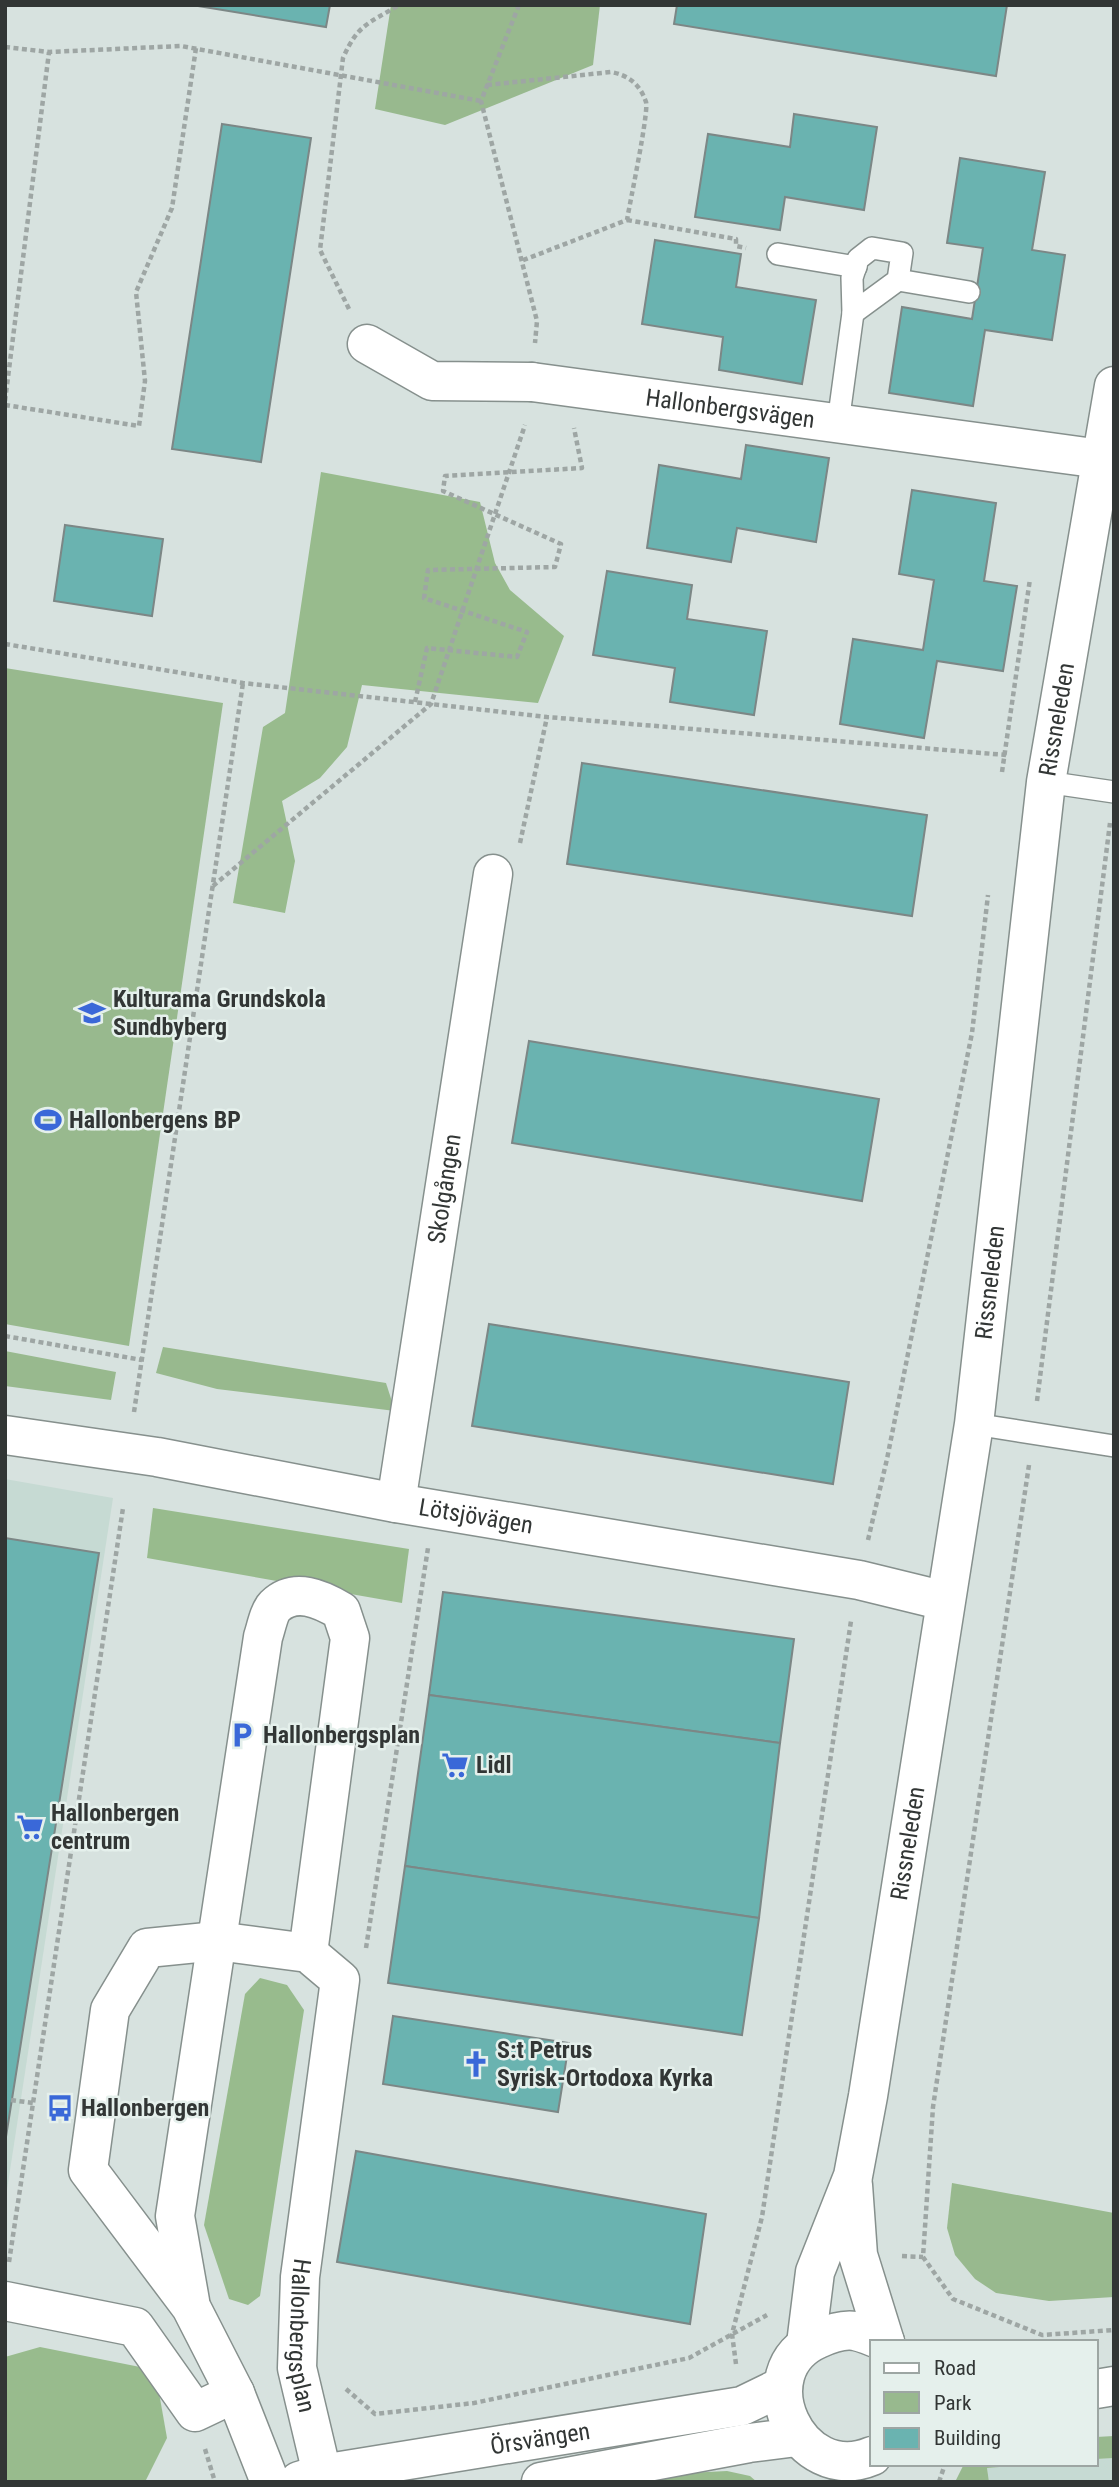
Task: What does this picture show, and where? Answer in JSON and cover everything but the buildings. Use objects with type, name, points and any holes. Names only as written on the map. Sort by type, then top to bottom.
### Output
[{"type":"street","name":"Hallonbergsvägen","points":[[367,344],[432,381],[838,423],[1101,459]]},
{"type":"street","name":"Rissneleden","points":[[806,2344],[814,2272],[853,2176],[868,2096],[974,1424],[1047,773],[1114,386]]},
{"type":"street","name":"Skolgången","points":[[396,1503],[493,874]]},
{"type":"street","name":"Lötsjövägen","points":[[5,1435],[158,1457],[396,1503],[859,1580],[945,1601]]},
{"type":"street","points":[[191,2307],[175,2216],[217,1941],[263,1637],[273,1607],[292,1596],[318,1598],[341,1611],[350,1638],[308,1953],[217,1941],[147,1948],[110,2010],[88,2169],[191,2307],[235,2393],[270,2482]]},
{"type":"street","name":"Hallonbergsplan","points":[[308,1953],[340,1980],[300,2277],[297,2368],[314,2479]]},
{"type":"street","name":"Rissneleden","points":[[853,2176],[858,2255],[884,2340]]},
{"type":"street","points":[[5,2301],[135,2327],[195,2412],[235,2393]]},
{"type":"street","points":[[870,2457],[850,2463],[813,2457],[786,2420],[782,2397],[791,2364],[806,2344],[830,2333],[853,2331],[879,2340]]},
{"type":"street","name":"Örsvängen","points":[[314,2479],[741,2406],[783,2386]]},
{"type":"street","name":"Örsvängen","points":[[541,2482],[749,2443],[813,2457]]},
{"type":"lane","points":[[838,423],[853,313],[852,278],[858,259],[872,248],[902,253],[898,280],[853,313]]},
{"type":"lane","points":[[778,254],[856,267]]},
{"type":"lane","points":[[898,280],[969,292]]},
{"type":"lane","points":[[1047,773],[1114,792]]},
{"type":"lane","points":[[974,1424],[1114,1446]]},
{"type":"path","points":[[367,344],[320,250],[343,58],[353,36],[366,24],[398,5]]},
{"type":"path","points":[[415,702],[427,648],[517,657],[527,632],[424,598],[428,570],[555,567],[561,544],[443,491],[445,476],[582,468],[542,394],[537,321],[481,101],[519,5]]},
{"type":"path","points":[[5,47],[49,52],[181,46],[481,101]]},
{"type":"path","points":[[49,52],[5,403],[139,426],[145,381],[136,292],[172,208],[196,48]]},
{"type":"path","points":[[487,85],[611,72],[633,80],[646,103],[627,220]]},
{"type":"path","points":[[522,261],[627,220],[713,235]]},
{"type":"path","points":[[213,886],[431,704],[509,472],[542,394]]},
{"type":"path","points":[[1003,755],[1030,579]]},
{"type":"path","points":[[5,644],[243,682],[547,717],[1003,755],[1047,773]]},
{"type":"path","points":[[134,1415],[243,682]]},
{"type":"path","points":[[493,874],[517,854],[547,717]]},
{"type":"path","points":[[1114,792],[1033,1433],[933,2107],[923,2257],[953,2299],[1042,2335],[1114,2330]]},
{"type":"path","points":[[5,1336],[142,1360]]},
{"type":"path","points":[[9,2264],[123,1508]]},
{"type":"path","points":[[365,1960],[434,1509]]},
{"type":"path","points":[[11,2100],[33,2103]]},
{"type":"path","points":[[858,2255],[923,2257]]},
{"type":"path","points":[[297,2368],[324,2369],[375,2414],[474,2403],[689,2358],[767,2315],[785,2284],[814,2272]]},
{"type":"shaded area","name":"Hallonbergen centrum","points":[[5,1479],[113,1498],[5,2203]]},
{"type":"shaded area","points":[[1114,2458],[1114,2482],[989,2482],[987,2468],[1098,2466],[1098,2459]]},
{"type":"green space","points":[[391,5],[600,5],[593,65],[445,125],[375,109]]},
{"type":"green space","points":[[321,472],[480,502],[495,563],[510,590],[564,636],[538,703],[362,685],[347,747],[320,778],[282,801],[295,861],[285,913],[233,903],[263,727],[285,713]]},
{"type":"green space","name":"Kulturama Grundskola Sundbyberg","points":[[5,668],[223,703],[129,1346],[5,1324]]},
{"type":"green space","points":[[163,1347],[386,1383],[395,1411],[217,1389],[156,1373]]},
{"type":"green space","points":[[5,1351],[116,1372],[111,1400],[5,1386]]},
{"type":"green space","points":[[153,1508],[409,1549],[402,1603],[147,1558]]},
{"type":"green space","points":[[260,1978],[287,1985],[304,2010],[260,2296],[248,2305],[229,2299],[204,2225],[245,1994]]},
{"type":"green space","points":[[952,2183],[1114,2213],[1114,2297],[1049,2301],[996,2293],[975,2279],[955,2255],[947,2228]]},
{"type":"green space","points":[[40,2347],[155,2370],[167,2438],[145,2482],[5,2482],[5,2357]]},
{"type":"green space","points":[[1114,2436],[1114,2458],[1098,2459],[1098,2437]]},
{"type":"green space","points":[[963,2466],[1012,2466],[987,2468],[989,2482],[955,2482]]},
{"type":"green space","points":[[727,2471],[750,2476],[757,2482],[653,2482],[688,2473]]},
{"type":"place","name":"Kulturama Grundskola Sundbyberg","points":[[92,1013]]},
{"type":"place","name":"Hallonbergens BP","points":[[48,1120]]},
{"type":"place","name":"Hallonbergsplan","points":[[242,1735]]},
{"type":"place","name":"Lidl","points":[[455,1765]]},
{"type":"place","name":"Hallonbergen centrum","points":[[30,1827]]},
{"type":"place","name":"S:t Petrus Syrisk-Ortodoxa Kyrka","points":[[476,2064]]},
{"type":"place","name":"Hallonbergen","points":[[60,2108]]}]
